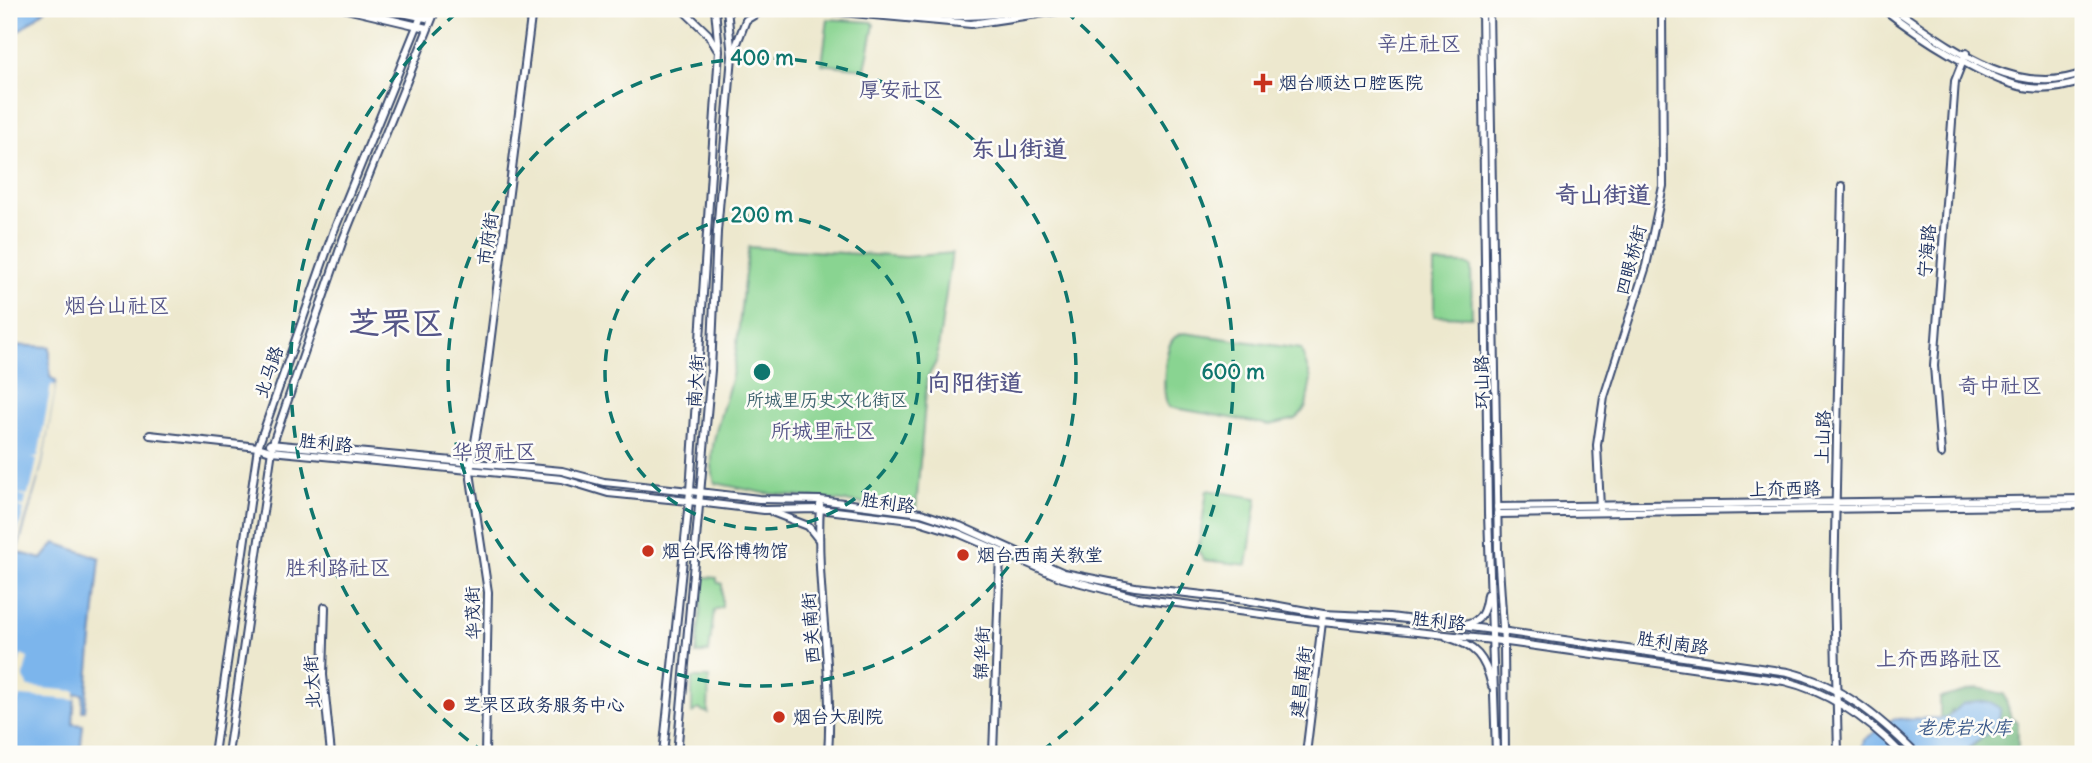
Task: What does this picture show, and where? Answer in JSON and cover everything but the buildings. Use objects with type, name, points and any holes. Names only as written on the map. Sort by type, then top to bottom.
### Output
[{"type":"main road","points":[[346,9],[427,28]]},
{"type":"main road","points":[[383,9],[431,19]]},
{"type":"main road","name":"北马路","points":[[214,754],[258,447],[333,233],[424,9]]},
{"type":"main road","name":"北马路","points":[[228,754],[272,447],[344,237],[436,9]]},
{"type":"main road","name":"市府街","points":[[471,468],[486,376],[532,9]]},
{"type":"main road","points":[[682,9],[708,34],[719,51]]},
{"type":"main road","name":"南大街","points":[[663,754],[690,491],[719,51],[715,9]]},
{"type":"main road","name":"南大街","points":[[677,754],[702,492],[717,232],[732,56],[727,9]]},
{"type":"main road","points":[[732,56],[746,20],[764,9]]},
{"type":"main road","points":[[809,9],[883,12],[971,24],[1072,9]]},
{"type":"main road","points":[[902,9],[927,15],[971,18],[1028,9]]},
{"type":"main road","name":"环山路","points":[[1482,9],[1490,630],[1493,640],[1496,754]]},
{"type":"main road","name":"环山路","points":[[1489,9],[1505,754]]},
{"type":"main road","name":"四眼桥街","points":[[1600,510],[1597,445],[1604,397],[1646,266],[1663,186],[1662,9]]},
{"type":"main road","points":[[1884,9],[1965,56],[2030,81],[2060,80],[2083,73]]},
{"type":"main road","points":[[1894,9],[1998,79],[2030,88],[2061,87],[2083,81]]},
{"type":"main road","name":"宁海路","points":[[1941,454],[1934,366],[1937,301],[1955,80],[1965,56]]},
{"type":"main road","name":"上山路","points":[[1838,754],[1840,703],[1834,588],[1842,186]]},
{"type":"main road","name":"胜利路","points":[[150,435],[562,479],[608,494],[764,510],[819,509],[919,521],[958,533],[1062,578],[1138,598],[1504,642]]},
{"type":"main road","name":"胜利路","points":[[471,468],[562,471],[604,482],[759,499],[820,500],[920,513],[960,526],[1063,573],[1135,587],[1246,600],[1323,614],[1501,631]]},
{"type":"main road","name":"华茂街","points":[[471,468],[488,592],[485,754]]},
{"type":"main road","name":"上夼西路","points":[[1488,510],[2083,499]]},
{"type":"main road","name":"西关南街","points":[[820,500],[819,540],[831,707],[828,754]]},
{"type":"main road","name":"上夼西路","points":[[1835,505],[2083,505]]},
{"type":"main road","points":[[764,510],[802,522],[819,540]]},
{"type":"main road","name":"锦华街","points":[[993,754],[1000,553]]},
{"type":"main road","points":[[1457,626],[1473,623],[1482,616],[1490,574]]},
{"type":"main road","name":"北大街","points":[[325,607],[323,675],[331,754]]},
{"type":"main road","name":"建昌南街","points":[[1306,754],[1323,614]]},
{"type":"main road","name":"胜利南路","points":[[1501,631],[1780,671],[1805,676],[1838,690]]},
{"type":"main road","points":[[1438,635],[1466,643],[1482,656],[1488,668],[1495,706]]},
{"type":"main road","name":"胜利南路","points":[[1504,642],[1784,681],[1811,688],[1840,703],[1885,737],[1902,754]]},
{"type":"main road","points":[[1838,690],[1886,724],[1916,754]]},
{"type":"green space","points":[[828,19],[872,22],[874,25],[865,69],[822,64]]},
{"type":"green space","name":"所城里历史文化街区","points":[[749,247],[905,257],[952,253],[936,362],[927,379],[916,509],[764,493],[715,483],[712,469],[714,440],[734,366]]},
{"type":"green space","points":[[1434,263],[1466,264],[1471,267],[1472,317],[1434,316]]},
{"type":"green space","points":[[1184,333],[1301,349],[1311,379],[1306,407],[1296,419],[1270,425],[1169,407],[1164,383],[1168,351],[1174,338]]},
{"type":"green space","points":[[1207,490],[1257,498],[1247,565],[1204,560],[1198,551]]},
{"type":"green space","points":[[704,577],[717,578],[717,582],[722,584],[722,607],[714,610],[709,652],[696,654]]},
{"type":"green space","points":[[692,678],[709,678],[708,713],[698,709],[692,713]]},
{"type":"green space","points":[[1978,688],[2004,694],[2011,718],[2018,723],[2018,754],[1963,754],[1993,729],[1952,710],[1947,718],[1940,719],[1940,698]]},
{"type":"water","points":[[9,9],[46,9],[9,39]]},
{"type":"water","points":[[9,345],[50,347],[50,377],[56,381],[42,463],[17,552],[42,559],[55,543],[100,558],[85,711],[82,711],[83,694],[75,694],[73,724],[83,725],[80,754],[9,754],[9,454],[13,453],[14,449],[12,410],[9,404]]},
{"type":"water","name":"老虎岩水库","points":[[1977,701],[1994,704],[2000,709],[1999,717],[1992,729],[1963,754],[1861,754],[1864,740],[1893,719],[1946,718],[1963,704]]},
{"type":"pier","points":[[51,385],[56,385],[42,463],[16,551],[13,549],[17,534],[9,529],[18,531],[24,510],[13,505],[24,507],[26,498],[17,493],[27,495],[31,487],[37,460],[31,458],[38,457]]},
{"type":"pier","points":[[21,655],[28,658],[23,677],[29,687],[75,691],[75,700],[20,696],[9,719],[9,693]]},
{"type":"place","name":"烟台顺达口腔医院","points":[[1263,83]]},
{"type":"place","name":"烟台民俗博物馆","points":[[648,551]]},
{"type":"place","name":"烟台西南关教堂","points":[[963,555]]},
{"type":"place","name":"芝罘区政务服务中心","points":[[449,705]]},
{"type":"place","name":"烟台大剧院","points":[[779,717]]},
{"type":"district","name":"辛庄社区","points":[[1419,44]]},
{"type":"district","name":"厚安社区","points":[[901,90]]},
{"type":"district","name":"东山街道","points":[[1019,149]]},
{"type":"district","name":"奇山街道","points":[[1603,195]]},
{"type":"district","name":"烟台山社区","points":[[117,306]]},
{"type":"district","name":"芝罘区","points":[[396,323]]},
{"type":"district","name":"向阳街道","points":[[975,383]]},
{"type":"district","name":"奇中社区","points":[[2000,386]]},
{"type":"district","name":"所城里社区","points":[[823,431]]},
{"type":"district","name":"华贸社区","points":[[494,452]]},
{"type":"district","name":"胜利路社区","points":[[338,568]]},
{"type":"district","name":"上夼西路社区","points":[[1939,659]]}]
